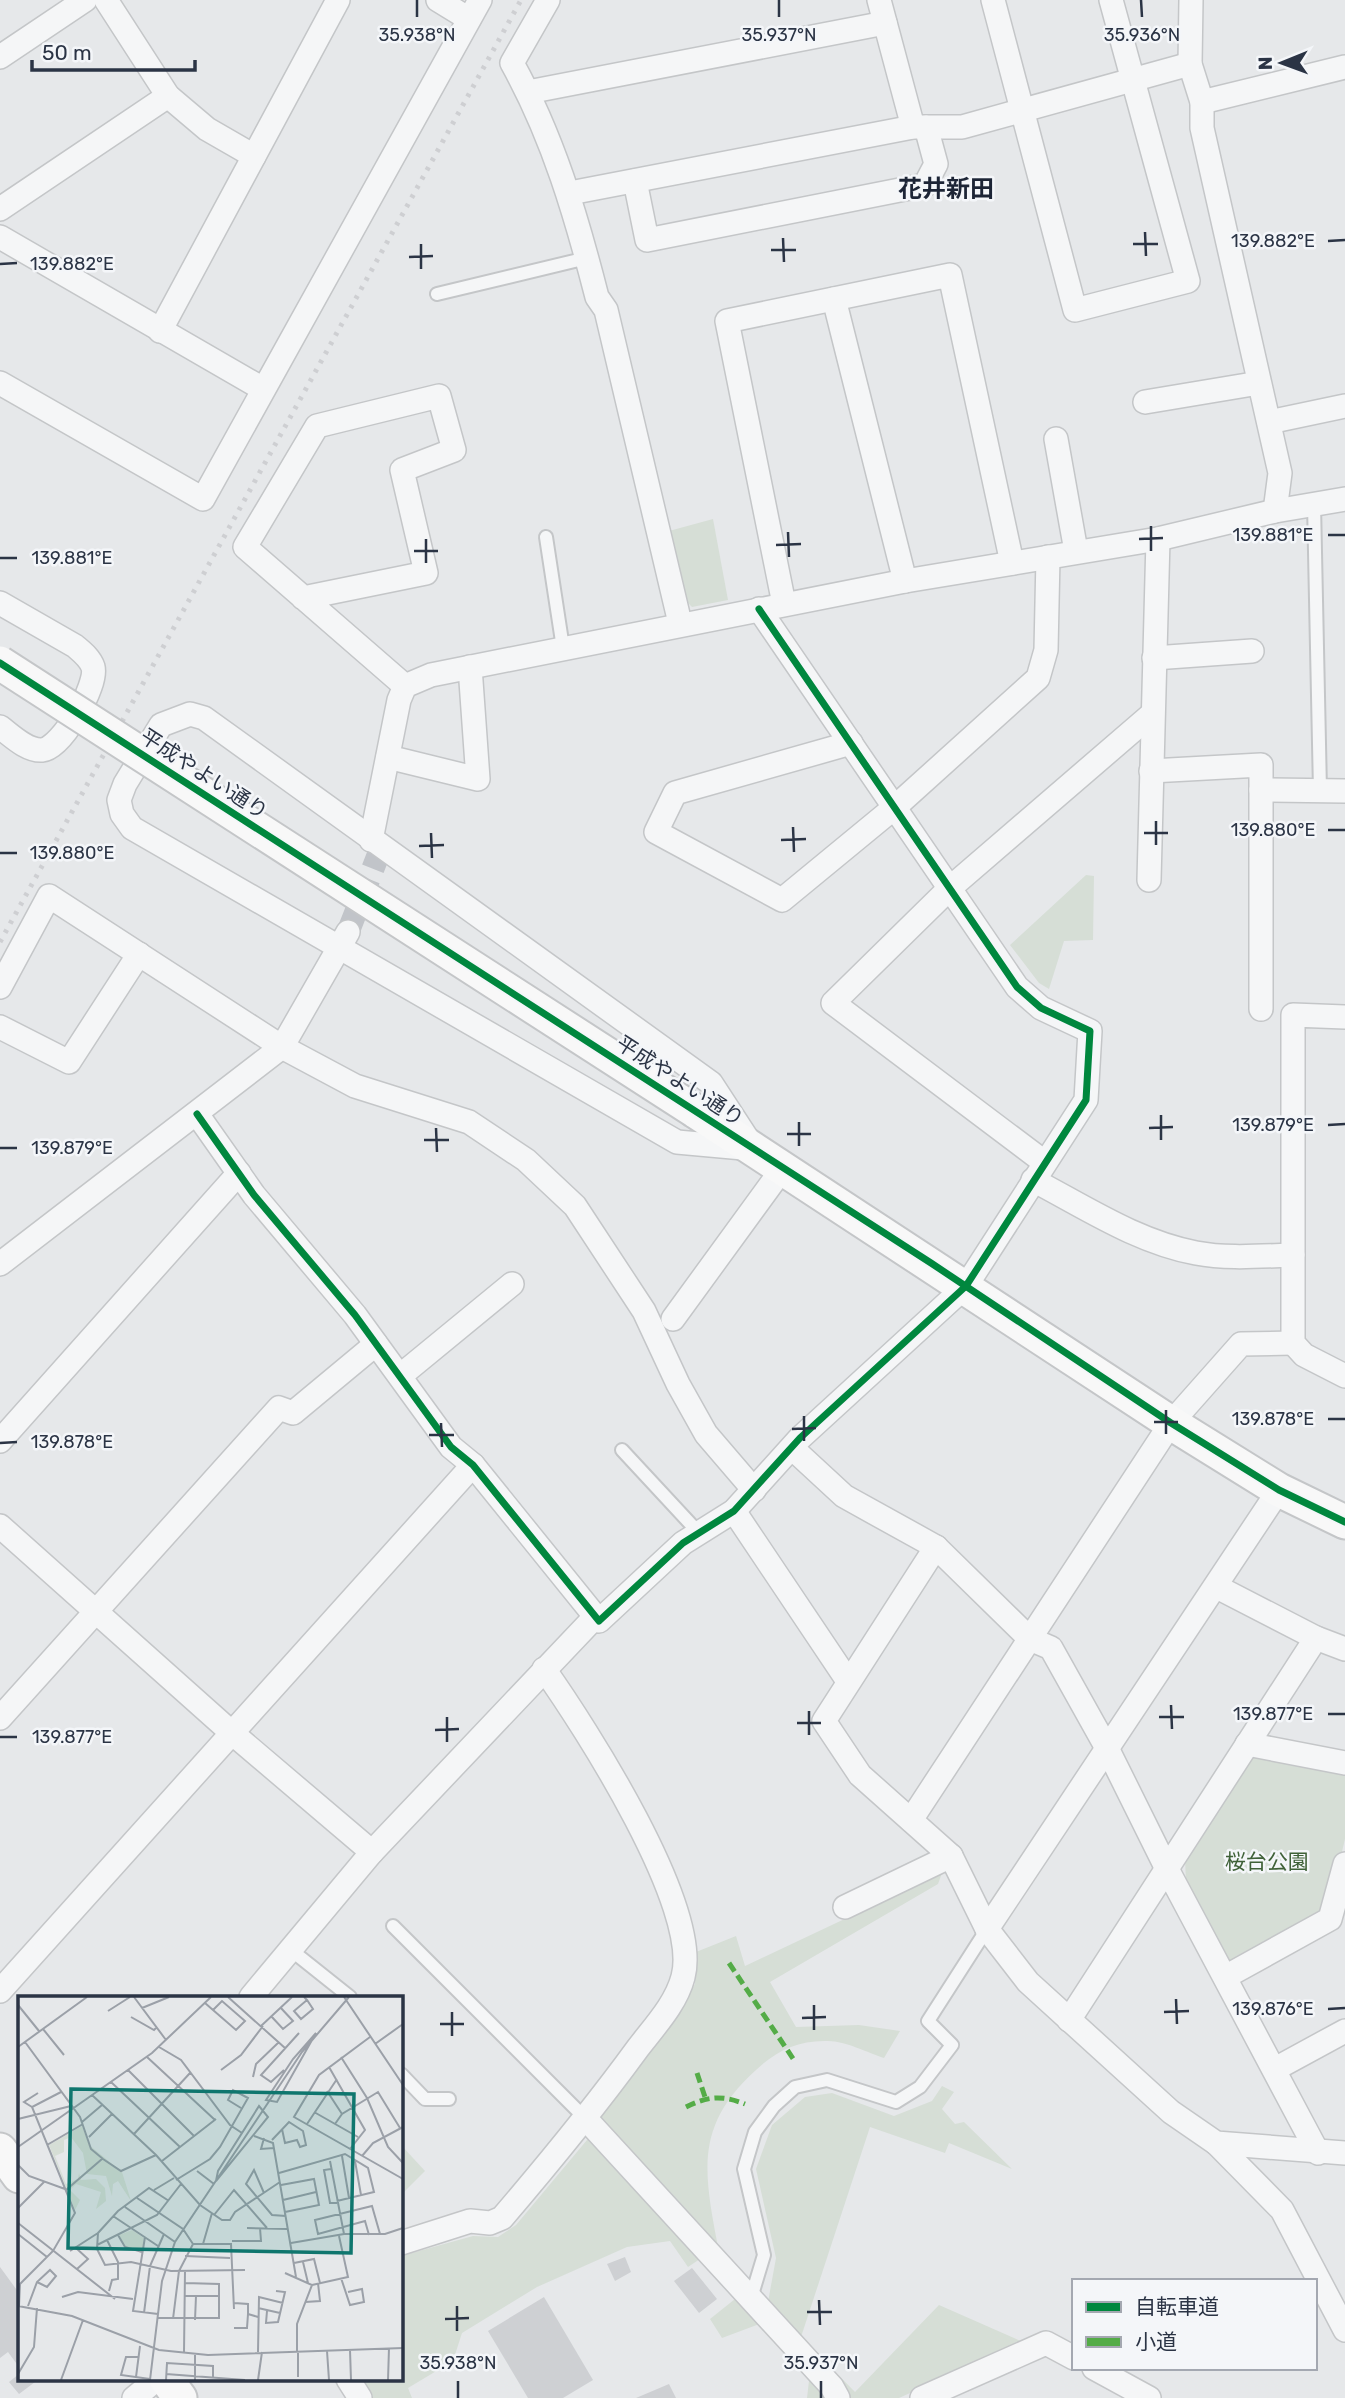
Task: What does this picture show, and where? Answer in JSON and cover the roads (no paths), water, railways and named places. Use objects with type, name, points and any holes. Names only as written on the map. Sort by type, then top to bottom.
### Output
[{"type":"street","points":[[0,57],[85,0]]},
{"type":"street","points":[[106,0],[168,96],[207,129],[254,156]]},
{"type":"street","points":[[160,331],[338,0]]},
{"type":"street","points":[[0,383],[203,499],[475,9],[438,0]]},
{"type":"street","points":[[548,0],[512,63],[528,92],[570,193],[597,297],[607,310],[680,624]]},
{"type":"street","points":[[635,181],[647,240],[925,185],[936,164],[919,127],[879,0]]},
{"type":"street","points":[[993,0],[1075,310],[1188,281],[1111,0]]},
{"type":"street","points":[[1191,0],[1190,64],[1202,102],[1202,128],[1280,473],[1275,511]]},
{"type":"street","points":[[528,92],[885,23]]},
{"type":"street","points":[[570,193],[919,127],[962,127],[1190,64]]},
{"type":"street","points":[[1202,102],[1345,67]]},
{"type":"street","points":[[0,209],[168,96]]},
{"type":"street","points":[[0,237],[262,389]]},
{"type":"street","points":[[784,604],[727,321],[950,275],[1012,563]]},
{"type":"street","points":[[834,299],[905,581]]},
{"type":"street","points":[[1145,402],[1259,383]]},
{"type":"street","points":[[303,598],[426,573],[402,470],[454,450],[439,396],[317,426],[245,547],[303,598],[405,686]]},
{"type":"street","points":[[1269,422],[1345,406]]},
{"type":"street","points":[[1056,439],[1076,551]]},
{"type":"street","points":[[405,686],[431,675],[680,624],[905,581],[1158,538],[1275,511],[1345,499]]},
{"type":"street","points":[[1149,880],[1158,538]]},
{"type":"street","points":[[851,743],[675,793],[656,832],[782,900],[895,807],[1038,678],[1046,650],[1048,557]]},
{"type":"street","points":[[0,603],[75,646],[86,654],[93,668],[92,683],[61,740],[51,747],[40,750],[25,746],[0,727]]},
{"type":"street","points":[[197,1114],[239,1173],[376,1344],[451,1447],[473,1465],[599,1621],[683,1543],[734,1511],[792,1448],[966,1286],[1086,1100],[1090,1031],[1041,1008],[1017,987],[759,609]]},
{"type":"street","points":[[1154,658],[1252,651]]},
{"type":"street","name":"平成やよい通り","points":[[0,663],[966,1286],[1171,1423],[1279,1490],[1345,1522]]},
{"type":"street","points":[[388,757],[478,779],[470,667]]},
{"type":"street","points":[[371,841],[405,686]]},
{"type":"street","points":[[190,714],[204,718],[710,1083],[754,1149],[677,1142],[343,939],[132,828],[122,814],[119,800],[125,784],[162,725],[190,714]]},
{"type":"street","points":[[1152,714],[950,888],[833,1003],[1039,1171],[1135,1234],[1194,1252],[1233,1257],[1293,1255]]},
{"type":"street","points":[[1151,771],[1261,765],[1261,1009]]},
{"type":"street","points":[[1261,790],[1345,791]]},
{"type":"street","points":[[0,987],[49,896],[282,1046],[355,1086],[469,1122],[526,1160],[575,1206],[644,1311],[678,1384],[706,1434],[754,1490]]},
{"type":"street","points":[[0,1264],[282,1046],[343,939]]},
{"type":"street","points":[[0,1027],[69,1062],[139,954]]},
{"type":"street","points":[[1345,1017],[1293,1015],[1293,1343],[1304,1355],[1345,1376]]},
{"type":"street","points":[[673,1319],[783,1168]]},
{"type":"street","points":[[0,1441],[239,1173]]},
{"type":"street","points":[[400,1376],[512,1284]]},
{"type":"street","points":[[912,1820],[1171,1423],[1241,1344],[1293,1343]]},
{"type":"street","points":[[0,1718],[279,1408],[293,1413],[376,1344]]},
{"type":"street","points":[[792,1448],[844,1496],[936,1547],[1030,1639],[1051,1648],[1108,1750],[1167,1869],[1227,1976],[1318,2153]]},
{"type":"street","points":[[0,1992],[473,1465]]},
{"type":"street","points":[[987,1929],[1279,1490]]},
{"type":"street","points":[[734,1511],[848,1681]]},
{"type":"street","points":[[0,1526],[232,1733],[372,1852]]},
{"type":"street","points":[[936,1547],[824,1721],[860,1775],[951,1856],[987,1929],[1028,1982],[1171,2112],[1216,2143],[1282,2210],[1345,2329]]},
{"type":"street","points":[[1217,1587],[1316,1638],[1345,1649]]},
{"type":"street","points":[[252,1996],[372,1852],[595,1617]]},
{"type":"street","points":[[1069,2020],[1316,1638]]},
{"type":"street","points":[[402,2240],[470,2221],[490,2222],[502,2218],[586,2119],[672,2001],[683,1978],[686,1958],[683,1934],[665,1874],[576,1714],[544,1669]]},
{"type":"street","points":[[1247,1744],[1345,1763]]},
{"type":"street","points":[[845,1907],[951,1856]]},
{"type":"street","points":[[1227,1976],[1330,1919],[1345,1864]]},
{"type":"street","points":[[1275,2069],[1345,2031]]},
{"type":"street","points":[[586,2119],[832,2387],[838,2398]]},
{"type":"street","points":[[1216,2143],[1345,2153]]},
{"type":"street","points":[[0,2150],[18,2175]]},
{"type":"street","points":[[922,2398],[1046,2343],[1072,2357]]},
{"type":"street","points":[[1098,2370],[1149,2398]]},
{"type":"street","points":[[349,2380],[360,2398]]},
{"type":"street","points":[[149,2389],[180,2398]]},
{"type":"lane","points":[[437,293],[587,258]]},
{"type":"lane","points":[[1314,504],[1320,791]]},
{"type":"lane","points":[[546,537],[563,648]]},
{"type":"lane","points":[[622,1450],[699,1533]]},
{"type":"lane","points":[[393,1926],[586,2119]]},
{"type":"lane","points":[[751,2298],[764,2255],[744,2169],[755,2132],[774,2106],[795,2087],[827,2080],[896,2102],[920,2087],[952,2045],[928,2021],[987,1929]]},
{"type":"lane","points":[[291,1950],[349,1996]]},
{"type":"lane","points":[[402,2075],[425,2099],[449,2099]]},
{"type":"tunnel","points":[[348,932],[381,848]]},
{"type":"railway","points":[[0,942],[521,0]]},
{"type":"district","name":"花井新田","points":[[946,189]]},
{"type":"park label","name":"桜台公園","points":[[1267,1862]]}]
